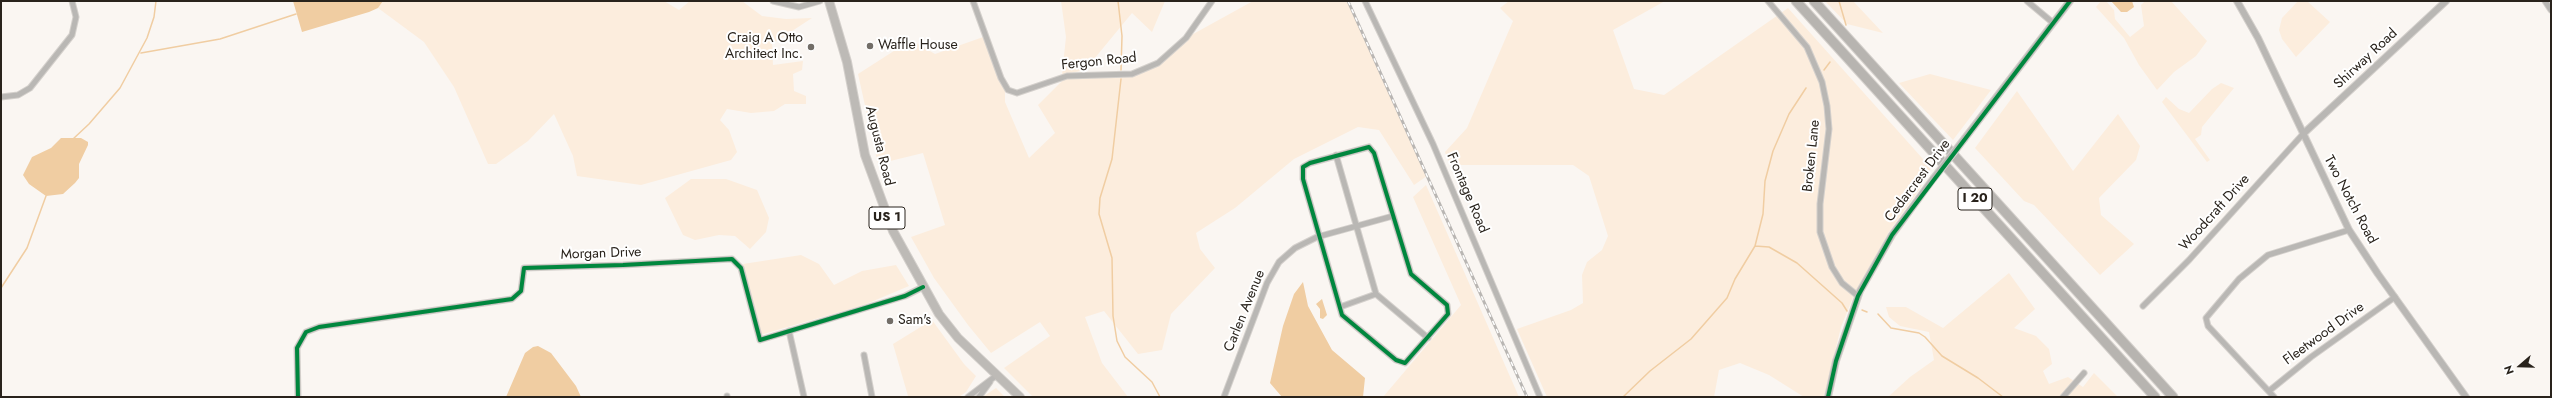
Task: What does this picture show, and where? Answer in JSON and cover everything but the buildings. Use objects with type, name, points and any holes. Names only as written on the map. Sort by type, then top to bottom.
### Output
[{"type":"highway","name":"I 20","points":[[1796,1],[2155,397]]},
{"type":"highway","name":"I 20","points":[[1814,1],[2173,397]]},
{"type":"main road","name":"Augusta Road","points":[[829,1],[847,62],[865,155],[893,231],[923,287],[958,338],[1020,397]]},
{"type":"street","points":[[1,97],[18,95],[27,90],[72,35],[76,17],[72,1]]},
{"type":"street","points":[[773,1],[799,7],[820,1]]},
{"type":"street","name":"Fergon Road","points":[[973,1],[1001,78],[1008,90],[1017,93],[1067,76],[1132,74],[1158,63],[1186,38],[1212,1]]},
{"type":"street","name":"Frontage Road","points":[[1365,1],[1433,144],[1540,397]]},
{"type":"street","name":"Broken Lane","points":[[1768,1],[1807,47],[1822,82],[1828,106],[1828,129],[1825,176],[1820,204],[1820,232],[1832,267],[1842,283],[1858,296]]},
{"type":"street","points":[[2027,1],[2052,22]]},
{"type":"street","name":"Cedarcrest Drive","points":[[1828,397],[1836,361],[1858,296],[1892,235],[2052,22],[2070,1]]},
{"type":"street","name":"Two Notch Road","points":[[2236,1],[2258,38],[2349,230],[2466,397]]},
{"type":"street","name":"Shirway Road","points":[[2303,134],[2446,1]]},
{"type":"street","points":[[2545,1],[2551,10]]},
{"type":"street","name":"Woodcraft Drive","points":[[2143,306],[2189,260],[2303,134]]},
{"type":"street","points":[[1369,147],[1374,153],[1393,216],[1411,274],[1447,304],[1448,314],[1405,363],[1396,360],[1342,315],[1303,179],[1303,167],[1336,155],[1369,147]]},
{"type":"street","points":[[1336,155],[1376,294],[1428,338]]},
{"type":"street","name":"Carlen Avenue","points":[[1224,397],[1267,283],[1280,262],[1295,248],[1320,237],[1357,225],[1393,216]]},
{"type":"street","points":[[2274,397],[2208,326],[2206,318],[2239,279],[2264,258],[2349,230]]},
{"type":"street","name":"Morgan Drive","points":[[298,397],[297,348],[306,332],[319,327],[512,299],[521,291],[524,268],[623,265],[732,259],[741,268],[760,340],[905,296],[923,287]]},
{"type":"street","points":[[1340,307],[1376,294]]},
{"type":"street","name":"Fleetwood Drive","points":[[2268,392],[2311,357],[2395,297]]},
{"type":"street","points":[[789,331],[804,397]]},
{"type":"street","points":[[864,355],[872,397]]},
{"type":"street","points":[[2063,397],[2084,373]]},
{"type":"street","points":[[978,397],[997,376]]},
{"type":"street","points":[[968,397],[980,386],[990,382]]},
{"type":"shaded area","points":[[293,1],[383,1],[378,8],[369,12],[302,32]]},
{"type":"shaded area","points":[[383,1],[664,1],[679,10],[690,1],[742,1],[762,16],[786,19],[812,18],[772,44],[773,65],[803,61],[802,70],[793,74],[794,91],[806,96],[806,104],[785,104],[774,111],[751,113],[727,109],[720,120],[729,130],[737,152],[731,160],[641,185],[577,176],[573,156],[554,114],[528,141],[496,164],[488,164],[454,87],[424,42],[378,8]]},
{"type":"shaded area","points":[[1061,1],[1165,1],[1152,32],[1132,13],[1085,70],[1062,75],[1066,37]]},
{"type":"shaded area","points":[[1253,1],[1348,1],[1427,176],[1414,185],[1379,130],[1358,127],[1294,159],[1235,208],[1196,233],[1200,249],[1215,268],[1171,314],[1162,350],[1138,354],[1104,311],[1085,317],[1102,363],[1128,397],[1033,397],[1004,368],[1050,336],[1040,322],[991,353],[968,325],[934,278],[911,237],[945,225],[923,153],[878,164],[858,74],[911,40],[935,54],[986,36],[1005,87],[1005,102],[1029,158],[1055,133],[1038,105],[1067,76],[1123,75],[1158,63],[1186,38]]},
{"type":"shaded area","points":[[1509,1],[1665,1],[1613,30],[1634,89],[1664,95],[1788,8],[1931,168],[1919,190],[1889,232],[1854,295],[1841,327],[1824,397],[1804,397],[1769,375],[1740,363],[1719,370],[1714,397],[1547,397],[1517,329],[1571,310],[1583,303],[1582,275],[1587,262],[1602,250],[1608,236],[1589,176],[1573,165],[1450,165],[1445,152],[1467,128],[1513,21],[1500,8]]},
{"type":"shaded area","points":[[1825,1],[1853,1],[1883,33],[1847,24]]},
{"type":"shaded area","points":[[2101,1],[2106,1],[2114,10],[2115,19],[2130,37],[2144,26],[2141,5],[2145,1],[2171,1],[2207,41],[2196,56],[2174,72],[2157,90],[2139,65],[2124,38],[2096,7]]},
{"type":"shaded area","points":[[2111,1],[2132,1],[2134,7],[2127,12],[2121,12]]},
{"type":"shaded area","points":[[2298,1],[2307,1],[2330,22],[2296,57],[2282,39],[2279,30],[2282,18]]},
{"type":"shaded area","points":[[1930,74],[1991,90],[1953,140],[1899,83]]},
{"type":"shaded area","points":[[2221,83],[2234,88],[2202,127],[2201,135],[2195,139],[2210,160],[2207,162],[2162,102],[2166,97],[2179,109],[2189,113],[2212,89]]},
{"type":"shaded area","points":[[2017,91],[2073,171],[2118,114],[2140,146],[2136,160],[2099,198],[2101,215],[2134,244],[2100,275],[2034,205],[2024,201],[1975,148]]},
{"type":"shaded area","points":[[61,138],[81,138],[88,142],[88,145],[79,164],[79,178],[75,183],[63,194],[46,196],[29,184],[23,175],[32,157],[51,148]]},
{"type":"shaded area","points":[[691,179],[726,179],[757,190],[769,218],[766,232],[750,249],[735,236],[719,235],[695,240],[683,235],[665,198]]},
{"type":"shaded area","points":[[1426,185],[1519,397],[1383,397],[1461,305],[1413,197]]},
{"type":"shaded area","points":[[801,255],[819,264],[834,285],[862,271],[896,265],[909,286],[864,305],[760,335],[743,264]]},
{"type":"shaded area","points":[[2009,273],[2035,309],[2014,328],[2036,336],[2049,349],[2052,364],[2043,371],[2049,384],[2068,377],[2083,387],[2094,373],[2118,397],[1888,397],[1910,377],[1934,360],[1929,332],[1900,326],[1889,317],[1886,307],[1906,307],[1943,328]]},
{"type":"shaded area","points":[[1303,282],[1308,306],[1332,350],[1365,378],[1363,397],[1282,397],[1270,383],[1283,326],[1294,294]]},
{"type":"shaded area","points":[[1322,299],[1327,315],[1323,319],[1320,318],[1320,309],[1316,304]]},
{"type":"shaded area","points":[[932,320],[964,364],[976,376],[966,392],[959,397],[908,396],[893,344]]},
{"type":"shaded area","points":[[538,346],[551,353],[576,386],[581,397],[506,397],[525,353],[533,347]]},
{"type":"shaded area","points":[[996,388],[1005,397],[983,397],[984,396]]},
{"type":"waterway","points":[[73,139],[89,124],[120,88],[147,38],[154,17],[156,1]]},
{"type":"waterway","points":[[1118,1],[1122,36],[1121,70]]},
{"type":"waterway","points":[[1839,1],[1846,25]]},
{"type":"waterway","points":[[141,53],[220,39],[296,14]]},
{"type":"waterway","points":[[1824,70],[1830,62]]},
{"type":"waterway","points":[[1121,79],[1112,159],[1100,198],[1099,214],[1112,258],[1113,316],[1117,341],[1125,357],[1152,382],[1160,397]]},
{"type":"waterway","points":[[1623,397],[1650,371],[1691,339],[1727,298],[1735,279],[1755,246],[1763,214],[1765,181],[1773,151],[1789,114],[1806,88]]},
{"type":"waterway","points":[[1,288],[27,248],[46,196]]},
{"type":"waterway","points":[[1755,246],[1769,247],[1797,263],[1842,303],[1847,311]]},
{"type":"waterway","points":[[1862,310],[1867,312]]},
{"type":"waterway","points":[[1878,314],[1891,328],[1919,333],[1925,337],[1942,356],[1978,378],[2003,397]]},
{"type":"railway","points":[[1348,1],[1527,397]]},
{"type":"cycle path","points":[[1828,397],[1836,361],[1858,296],[1892,235],[2070,1]]},
{"type":"cycle path","points":[[1369,147],[1374,153],[1411,274],[1447,305],[1448,314],[1405,363],[1396,360],[1342,315],[1303,179],[1303,167],[1310,163],[1369,147]]},
{"type":"cycle path","points":[[298,397],[297,348],[306,332],[319,327],[512,299],[521,291],[524,268],[623,265],[732,259],[741,268],[760,340],[905,296],[923,287]]},
{"type":"place","name":"Waffle House","points":[[870,46]]},
{"type":"place","name":"Craig A Otto Architect Inc.","points":[[811,47]]},
{"type":"place","name":"Sam's","points":[[890,321]]}]
